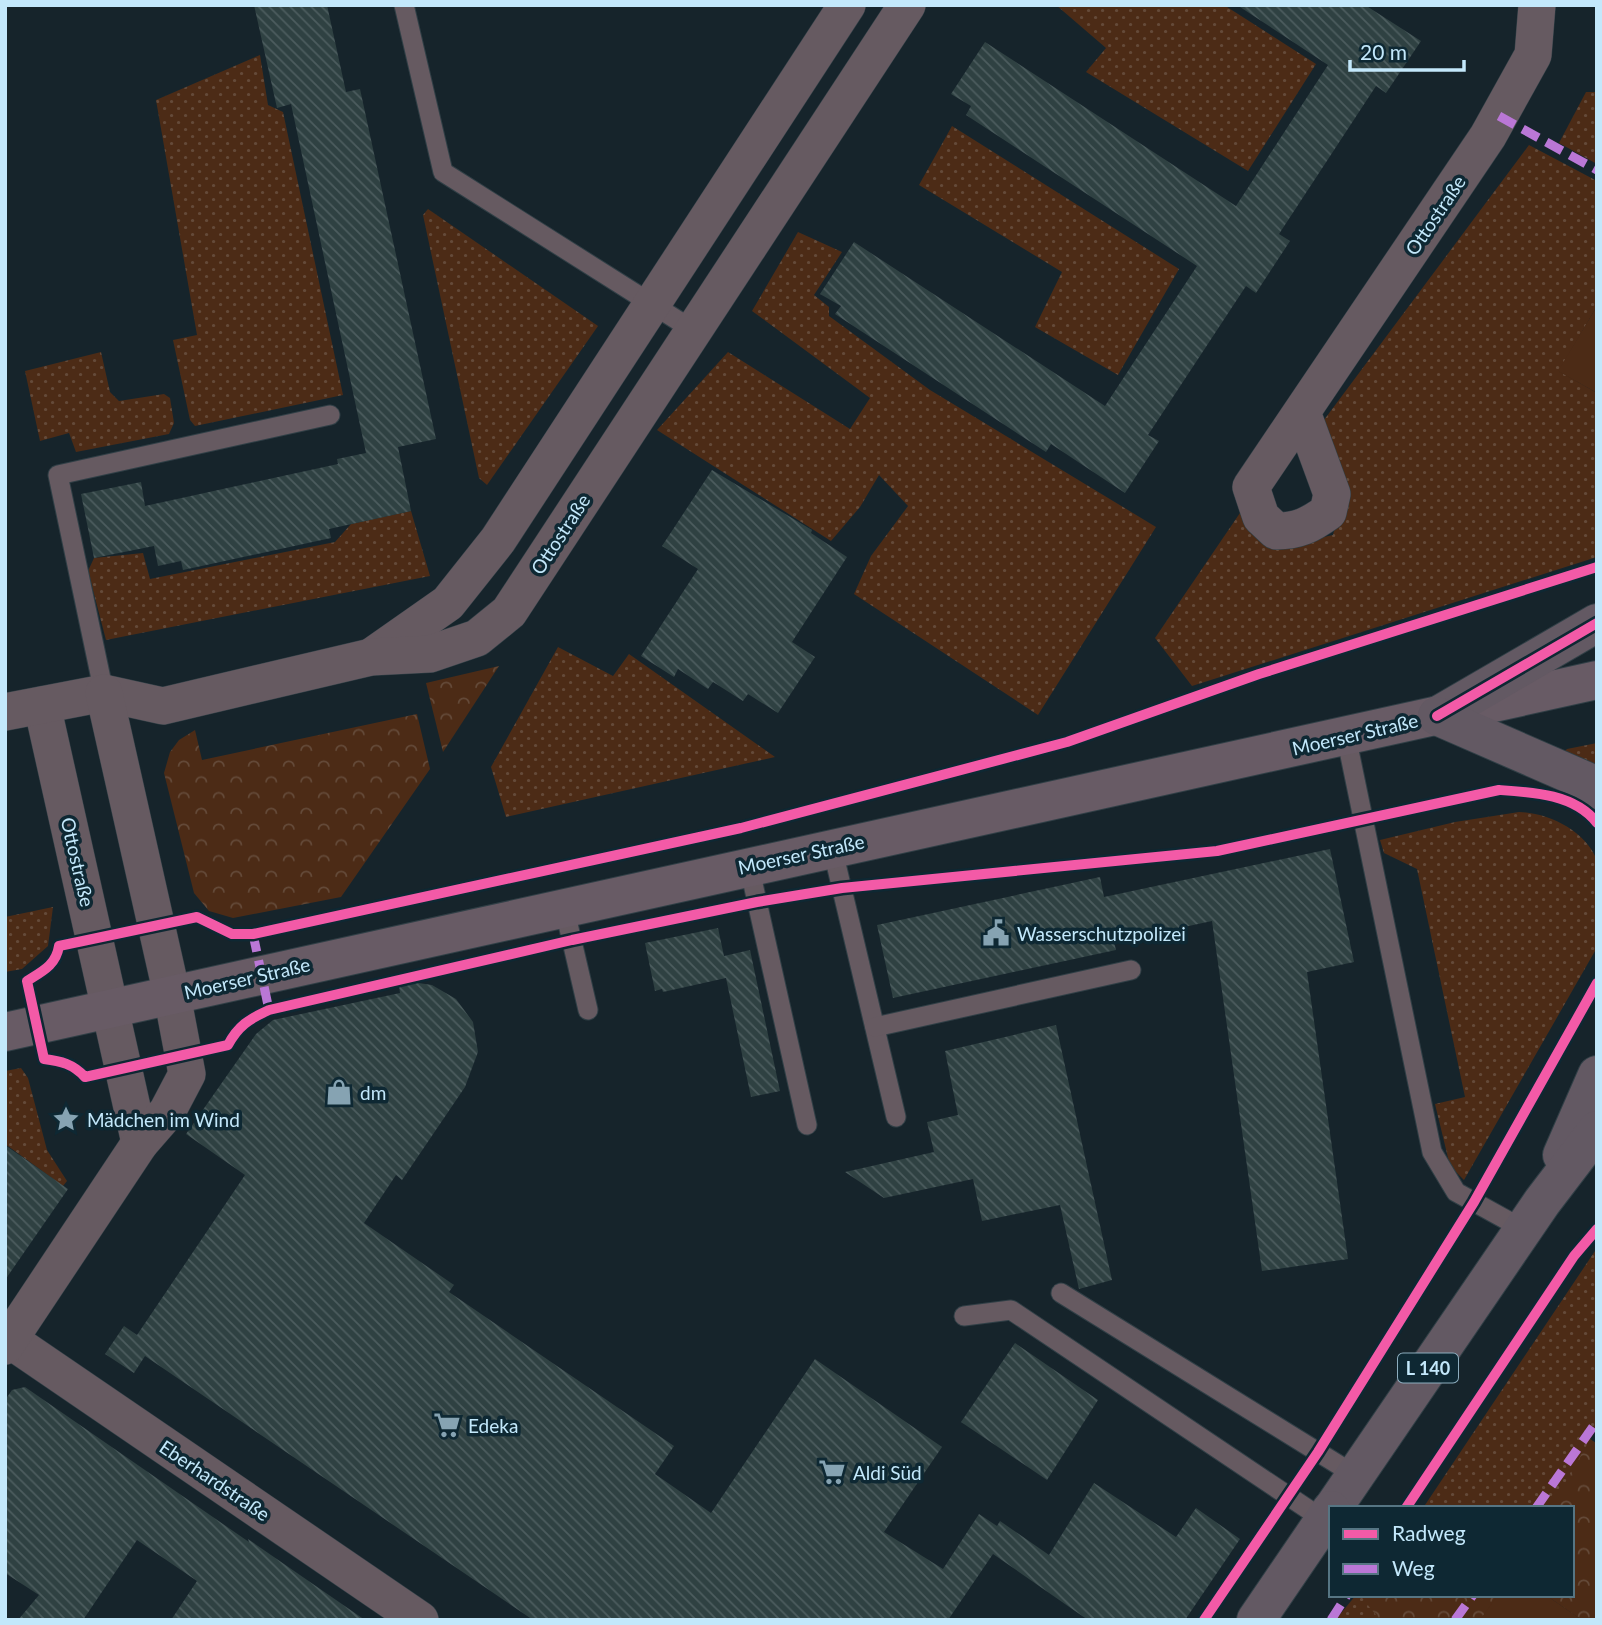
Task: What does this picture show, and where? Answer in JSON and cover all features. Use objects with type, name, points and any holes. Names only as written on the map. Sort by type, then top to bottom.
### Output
[{"type":"main road","points":[[1437,716],[1597,623]]},
{"type":"main road","name":"Moerser Straße","points":[[5,1032],[1597,680]]},
{"type":"main road","points":[[1437,716],[1586,781],[1597,790]]},
{"type":"main road","name":"L 140","points":[[1533,1216],[1597,1075]]},
{"type":"main road","name":"L 140","points":[[1334,1506],[1533,1216],[1597,1130]]},
{"type":"main road","name":"L 140","points":[[1256,1620],[1329,1513]]},
{"type":"street","name":"Ottostraße","points":[[371,657],[448,603],[498,540],[847,5]]},
{"type":"street","name":"Ottostraße","points":[[5,712],[104,693],[163,706],[371,657],[430,654],[477,638],[509,612],[907,5]]},
{"type":"street","name":"Ottostraße","points":[[1302,412],[1488,135],[1533,55],[1537,5]]},
{"type":"street","points":[[7,1343],[140,1143],[167,1112],[187,1074],[172,995],[104,693]]},
{"type":"street","name":"Ottostraße","points":[[42,705],[140,1143]]},
{"type":"street","name":"Eberhardstraße","points":[[7,1343],[420,1620]]},
{"type":"lane","points":[[404,5],[443,172],[651,306],[693,330]]},
{"type":"lane","points":[[104,693],[58,475],[330,415]]},
{"type":"lane","points":[[1346,736],[1432,1152],[1456,1192],[1533,1216]]},
{"type":"lane","points":[[832,847],[896,1116]]},
{"type":"lane","points":[[749,866],[807,1125]]},
{"type":"lane","points":[[564,907],[588,1010]]},
{"type":"lane","points":[[875,1027],[1130,970]]},
{"type":"lane","points":[[1061,1293],[1355,1475]]},
{"type":"lane","points":[[964,1316],[1011,1310],[1329,1513]]},
{"type":"green space","points":[[1056,5],[1224,5],[1316,64],[1248,171],[1086,72],[1106,48]]},
{"type":"green space","points":[[260,55],[268,105],[283,112],[343,395],[195,426],[190,420],[173,340],[197,335],[156,100]]},
{"type":"green space","points":[[1586,92],[1597,92],[1597,164],[1559,143]]},
{"type":"green space","points":[[952,126],[1179,269],[1118,375],[1035,327],[1062,272],[919,185]]},
{"type":"green space","points":[[1529,145],[1597,181],[1597,306],[1559,371],[1597,393],[1597,557],[1192,686],[1155,638],[1242,510],[1274,548],[1333,535],[1343,495],[1321,424]]},
{"type":"green space","points":[[428,209],[598,326],[487,485],[479,478],[423,215]]},
{"type":"green space","points":[[798,232],[842,252],[814,295],[829,307],[829,316],[930,390],[1156,527],[1038,715],[854,594],[871,556],[908,506],[879,475],[860,507],[831,541],[657,430],[728,352],[850,429],[870,398],[752,311]]},
{"type":"green space","points":[[1597,306],[1597,393],[1558,371]]},
{"type":"green space","points":[[101,352],[110,392],[119,401],[164,394],[170,398],[174,423],[169,434],[76,452],[69,433],[40,441],[25,371]]},
{"type":"green space","points":[[411,511],[430,576],[106,640],[88,571],[94,558],[143,553],[150,579],[335,542],[351,524]]},
{"type":"green space","points":[[558,647],[613,676],[629,654],[775,757],[506,817],[491,767]]},
{"type":"green space","points":[[499,666],[443,752],[426,683]]},
{"type":"green space","points":[[417,714],[430,769],[341,897],[233,918],[209,911],[194,893],[164,773],[170,752],[179,740],[195,730],[202,760]]},
{"type":"green space","points":[[1597,743],[1597,766],[1564,752],[1567,749]]},
{"type":"green space","points":[[1519,812],[1543,816],[1575,832],[1584,840],[1597,860],[1595,951],[1464,1180],[1450,1166],[1435,1104],[1465,1097],[1417,869],[1384,853],[1380,840],[1455,822]]},
{"type":"green space","points":[[53,907],[48,946],[22,969],[5,972],[5,917]]},
{"type":"green space","points":[[21,1068],[28,1078],[47,1150],[67,1181],[63,1186],[5,1144],[5,1071]]},
{"type":"green space","points":[[1597,1248],[1597,1429],[1590,1439],[1597,1444],[1597,1620],[1582,1620],[1549,1597],[1574,1597],[1574,1506],[1424,1506]]},
{"type":"green space","points":[[1590,1439],[1597,1444],[1597,1620],[1582,1620],[1549,1597],[1574,1597],[1574,1506],[1552,1506]]},
{"type":"green space","points":[[1354,1597],[1498,1597],[1483,1620],[1337,1618]]},
{"type":"green space","points":[[1371,1597],[1497,1597],[1480,1620],[1380,1620],[1367,1604]]},
{"type":"green space","points":[[1497,1597],[1549,1597],[1582,1620],[1480,1620]]},
{"type":"building","points":[[254,5],[327,5],[346,92],[360,89],[436,439],[398,447],[411,511],[329,529],[331,538],[183,570],[181,561],[158,566],[154,546],[94,558],[81,494],[141,482],[145,506],[338,464],[337,459],[366,453],[291,104],[277,108]]},
{"type":"building","points":[[1237,5],[1365,5],[1421,41],[1386,93],[1376,86],[1279,234],[1290,241],[1256,293],[1246,286],[1148,435],[1159,441],[1125,493],[1051,444],[1046,452],[835,314],[841,306],[820,294],[854,242],[1105,406],[1197,266],[966,115],[971,106],[951,94],[985,42],[1236,206],[1328,65]]},
{"type":"building","points":[[712,470],[812,530],[811,533],[847,557],[792,642],[815,657],[778,713],[748,694],[743,701],[713,682],[708,689],[678,669],[674,677],[641,656],[698,569],[662,546]]},
{"type":"building","points":[[1330,849],[1354,962],[1307,972],[1348,1259],[1262,1271],[1212,921],[1114,942],[1116,950],[893,998],[877,925],[1100,877],[1104,897]]},
{"type":"building","points":[[718,928],[724,956],[750,950],[780,1091],[751,1097],[726,978],[663,992],[662,989],[655,991],[645,943]]},
{"type":"building","points":[[398,980],[432,985],[456,999],[473,1022],[478,1052],[465,1087],[402,1180],[396,1175],[364,1223],[454,1285],[449,1292],[674,1446],[655,1474],[711,1513],[815,1359],[942,1447],[884,1532],[943,1569],[979,1514],[997,1526],[1000,1521],[1049,1555],[1094,1483],[1176,1537],[1196,1508],[1240,1539],[1185,1620],[1088,1620],[993,1554],[948,1620],[533,1620],[145,1356],[134,1373],[105,1354],[124,1326],[137,1335],[245,1175],[186,1134],[256,1034],[273,1020],[400,993]]},
{"type":"building","points":[[1056,1025],[1112,1280],[1079,1289],[1060,1205],[982,1221],[973,1179],[884,1198],[845,1172],[934,1152],[927,1122],[958,1115],[945,1051]]},
{"type":"building","points":[[5,1145],[68,1189],[5,1280]]},
{"type":"building","points":[[1015,1343],[1098,1400],[1047,1480],[961,1422]]},
{"type":"building","points":[[25,1387],[365,1620],[171,1620],[197,1581],[137,1540],[83,1620],[18,1620],[39,1595],[5,1573],[5,1400],[12,1390]]},
{"type":"marked path","points":[[1499,116],[1597,170]]},
{"type":"marked path","points":[[253,934],[269,1010]]},
{"type":"marked path","points":[[1537,1506],[1597,1421]]},
{"type":"marked path","points":[[1331,1620],[1346,1597]]},
{"type":"marked path","points":[[1455,1620],[1472,1597]]},
{"type":"cycle path","points":[[1597,567],[1259,674],[1067,742],[741,828],[253,934],[232,934],[197,917],[59,946],[52,963],[27,981],[44,1059],[66,1064],[85,1077],[228,1045],[245,1024],[269,1010],[572,940],[757,902],[842,888],[1217,851],[1499,790],[1565,800],[1588,813],[1597,823]]},
{"type":"cycle path","points":[[1437,716],[1597,623]]},
{"type":"cycle path","points":[[1204,1620],[1318,1452],[1474,1202],[1597,983]]},
{"type":"cycle path","points":[[1407,1506],[1574,1256],[1597,1229]]},
{"type":"place","name":"Wasserschutzpolizei","points":[[996,933]]},
{"type":"place","name":"dm","points":[[339,1092]]},
{"type":"place","name":"Mädchen im Wind","points":[[66,1119]]},
{"type":"place","name":"Edeka","points":[[447,1425]]},
{"type":"place","name":"Aldi Süd","points":[[832,1472]]}]
